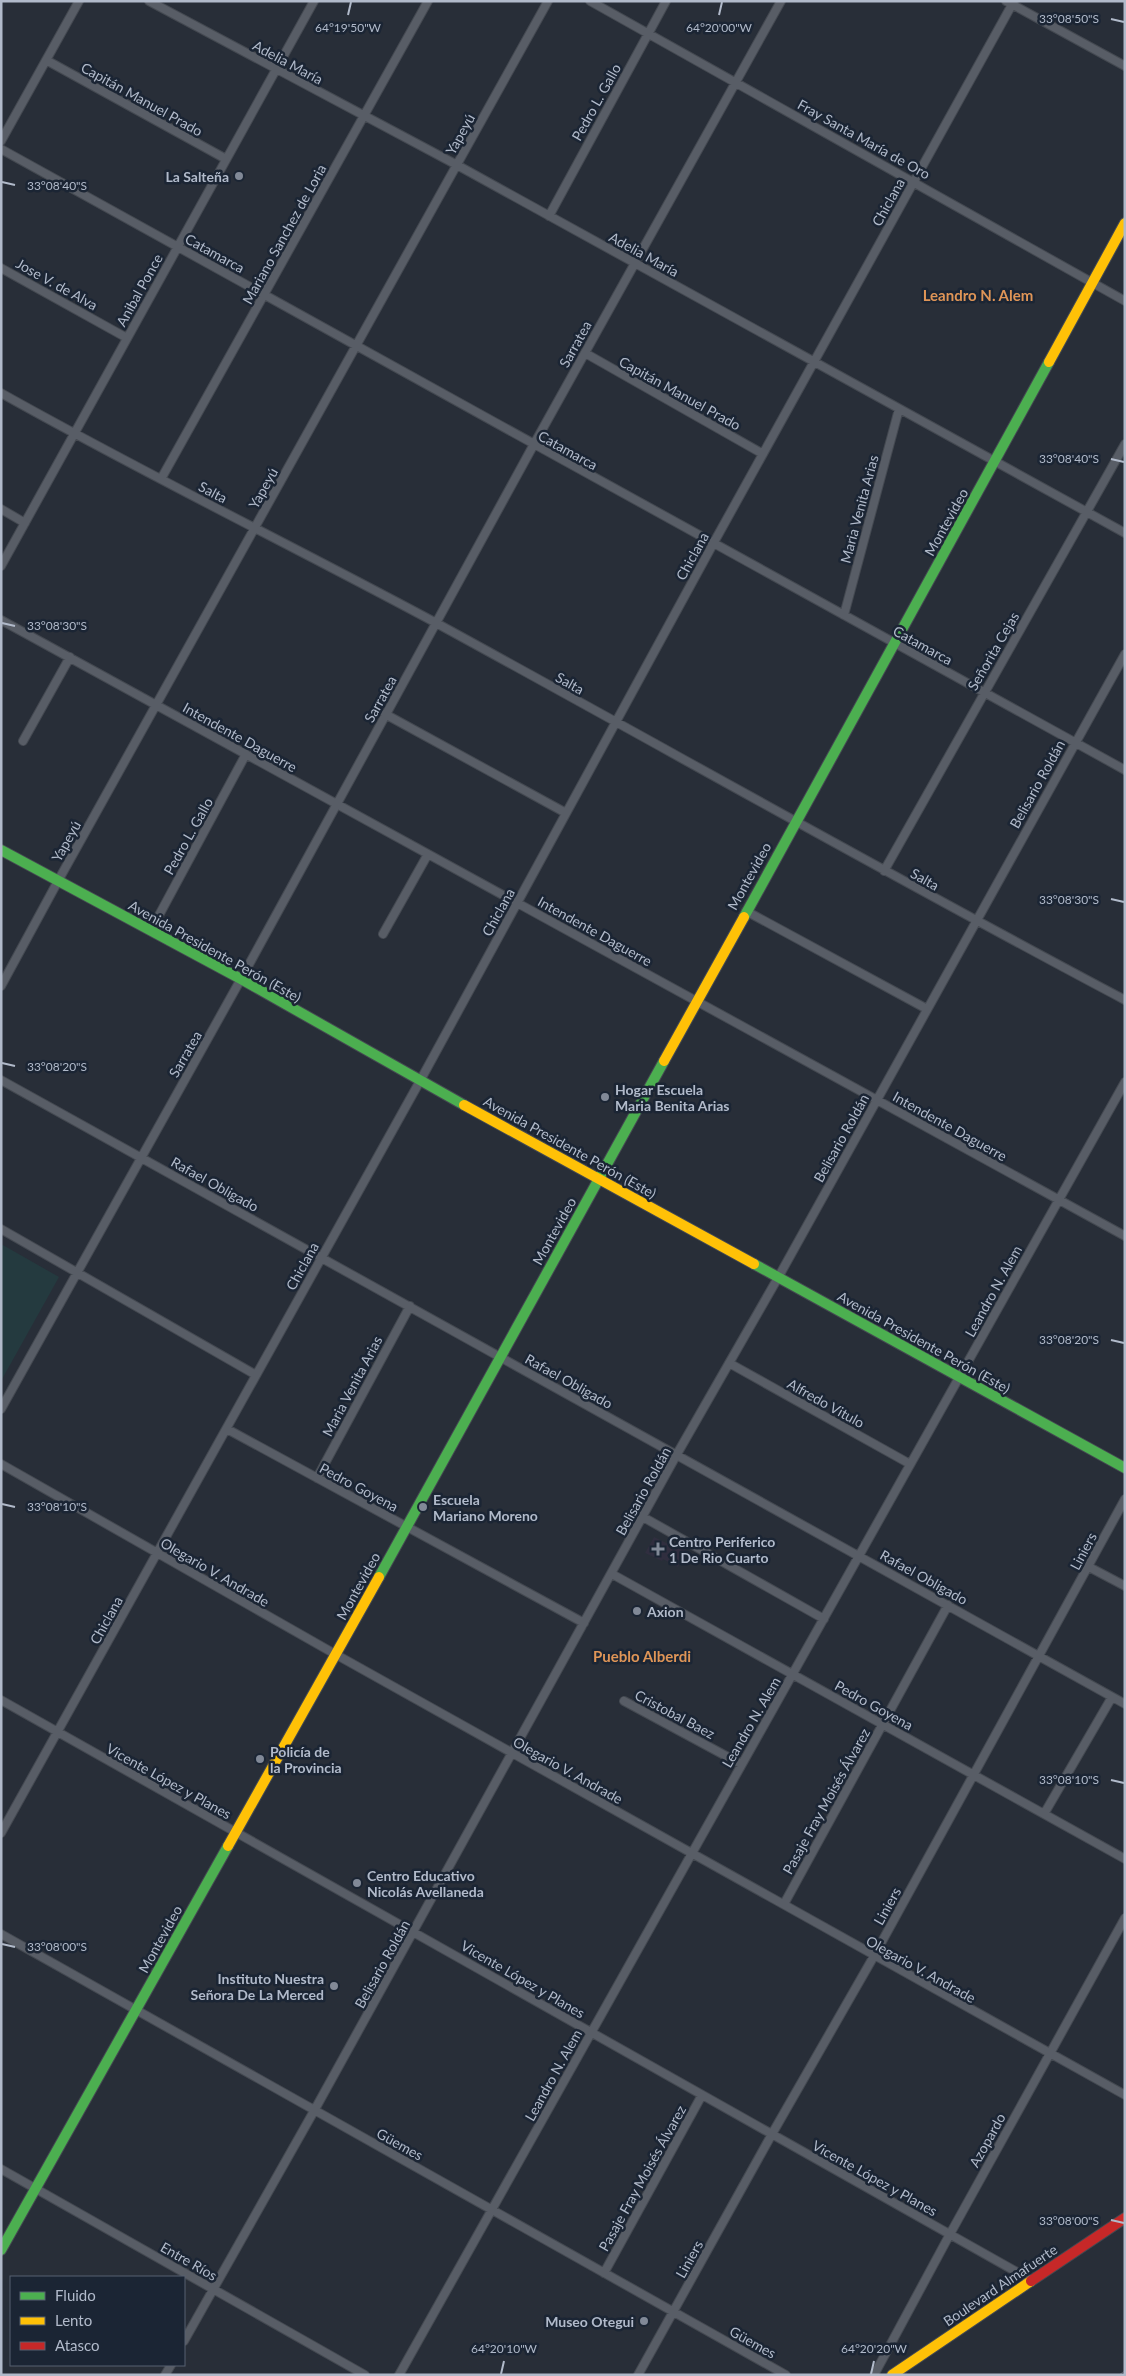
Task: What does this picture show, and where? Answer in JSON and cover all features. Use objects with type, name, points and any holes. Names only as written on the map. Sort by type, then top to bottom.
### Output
[{"type":"street","points":[[1,141],[79,1]]},
{"type":"street","name":"Adelia María","points":[[149,1],[457,165],[1125,534]]},
{"type":"street","name":"Anibal Ponce","points":[[1,566],[314,1]]},
{"type":"street","name":"Mariano Sanchez de Loria","points":[[161,479],[428,1]]},
{"type":"street","name":"Yapeyú","points":[[1,986],[548,1]]},
{"type":"street","name":"Fray Santa María de Oro","points":[[590,1],[1125,300]]},
{"type":"street","name":"Pedro L. Gallo","points":[[549,216],[666,1]]},
{"type":"street","name":"Sarratea","points":[[1,1409],[241,979],[385,714],[781,1]]},
{"type":"street","points":[[1011,2],[1125,66]]},
{"type":"street","name":"Chiclana","points":[[1,1832],[58,1733],[420,1081],[1011,2]]},
{"type":"street","name":"Capitán Manuel Prado","points":[[46,60],[226,159]]},
{"type":"street","name":"Catamarca","points":[[1,149],[357,345],[533,446],[1125,770]]},
{"type":"street","name":"Montevideo","points":[[1,2250],[407,1527],[795,821],[895,644],[1125,223]]},
{"type":"street","name":"Jose V. de Alva","points":[[1,268],[126,338]]},
{"type":"street","name":"Capitán Manuel Prado","points":[[585,353],[763,454]]},
{"type":"street","name":"Salta","points":[[1,393],[74,434],[436,623],[975,921],[1125,1000]]},
{"type":"street","name":"Maria Venita Arias","points":[[844,615],[898,409]]},
{"type":"street","name":"Señorita Cejas","points":[[884,871],[983,692],[1125,444]]},
{"type":"street","points":[[1,509],[25,522]]},
{"type":"street","name":"Intendente Daguerre","points":[[1,620],[1125,1236]]},
{"type":"street","name":"Belisario Roldán","points":[[185,2339],[414,1932],[677,1454],[779,1276],[1125,654]]},
{"type":"street","points":[[23,741],[70,657]]},
{"type":"street","points":[[385,714],[566,813]]},
{"type":"street","name":"Pedro L. Gallo","points":[[151,930],[246,754]]},
{"type":"street","name":"Avenida Presidente Perón (Este)","points":[[1,850],[241,979],[420,1081],[779,1276],[959,1378],[1125,1468]]},
{"type":"street","points":[[383,934],[428,854]]},
{"type":"street","points":[[746,911],[927,1009]]},
{"type":"street","name":"Rafael Obligado","points":[[1,1080],[1125,1704]]},
{"type":"street","name":"Leandro N. Alem","points":[[399,2375],[1125,1082]]},
{"type":"street","points":[[1,1228],[256,1374]]},
{"type":"street","name":"Maria Venita Arias","points":[[317,1478],[410,1306]]},
{"type":"street","name":"Alfredo Vitulo","points":[[729,1363],[910,1464]]},
{"type":"street","name":"Pedro Goyena","points":[[227,1429],[584,1623]]},
{"type":"street","name":"Olegario V. Andrade","points":[[1,1464],[335,1654],[1125,2095]]},
{"type":"street","name":"Liniers","points":[[638,2375],[772,2134],[874,1956],[1125,1499]]},
{"type":"street","points":[[643,1517],[824,1619]]},
{"type":"street","points":[[1089,1567],[1125,1586]]},
{"type":"street","name":"Pedro Goyena","points":[[612,1574],[1125,1859]]},
{"type":"street","name":"Pasaje Fray Moisés Álvarez","points":[[784,1904],[948,1605]]},
{"type":"street","points":[[1044,1814],[1112,1697]]},
{"type":"street","name":"Vicente López y Planes","points":[[1,1700],[1032,2280]]},
{"type":"street","name":"Cristobal Baez","points":[[624,1701],[741,1764]]},
{"type":"street","name":"Azopardo","points":[[874,2375],[1125,1918]]},
{"type":"street","name":"Güemes","points":[[1,1934],[786,2375]]},
{"type":"street","name":"Pasaje Fray Moisés Álvarez","points":[[604,2272],[702,2095]]},
{"type":"street","name":"Entre Ríos","points":[[1,2169],[366,2375]]},
{"type":"street","name":"Boulevard Almafuerte","points":[[892,2375],[1125,2218]]},
{"type":"shaded area","points":[[654,1537],[670,1545],[672,1541],[686,1550],[678,1567],[663,1559],[662,1561],[645,1553]]},
{"type":"green space","points":[[1,1244],[59,1277],[1,1381]]},
{"type":"traffic: fast","points":[[744,917],[1049,362]]},
{"type":"traffic: fast","points":[[1,850],[241,979],[464,1105]]},
{"type":"traffic: fast","points":[[379,1577],[664,1061]]},
{"type":"traffic: fast","points":[[754,1264],[1125,1468]]},
{"type":"traffic: fast","points":[[1,2250],[228,1846]]},
{"type":"traffic: slow","points":[[1049,362],[1125,223]]},
{"type":"traffic: slow","points":[[664,1061],[744,917]]},
{"type":"traffic: slow","points":[[464,1105],[754,1264]]},
{"type":"traffic: slow","points":[[228,1846],[379,1577]]},
{"type":"traffic: slow","points":[[892,2375],[1031,2281]]},
{"type":"traffic: jam","points":[[1031,2281],[1125,2218]]},
{"type":"place","name":"La Salteña","points":[[239,176]]},
{"type":"place","name":"Hogar Escuela Maria Benita Arias","points":[[605,1097]]},
{"type":"place","name":"Escuela Mariano Moreno","points":[[423,1507]]},
{"type":"place","name":"Centro Periferico 1 De Rio Cuarto","points":[[658,1549]]},
{"type":"place","name":"Axion","points":[[637,1611]]},
{"type":"place","name":"Policía de la Provincia","points":[[260,1759]]},
{"type":"place","name":"Centro Educativo Nicolás Avellaneda","points":[[357,1883]]},
{"type":"place","name":"Instituto Nuestra Señora De La Merced","points":[[334,1986]]},
{"type":"place","name":"Museo Otegui","points":[[644,2321]]},
{"type":"district","name":"Leandro N. Alem","points":[[978,295]]},
{"type":"district","name":"Pueblo Alberdi","points":[[642,1656]]}]
